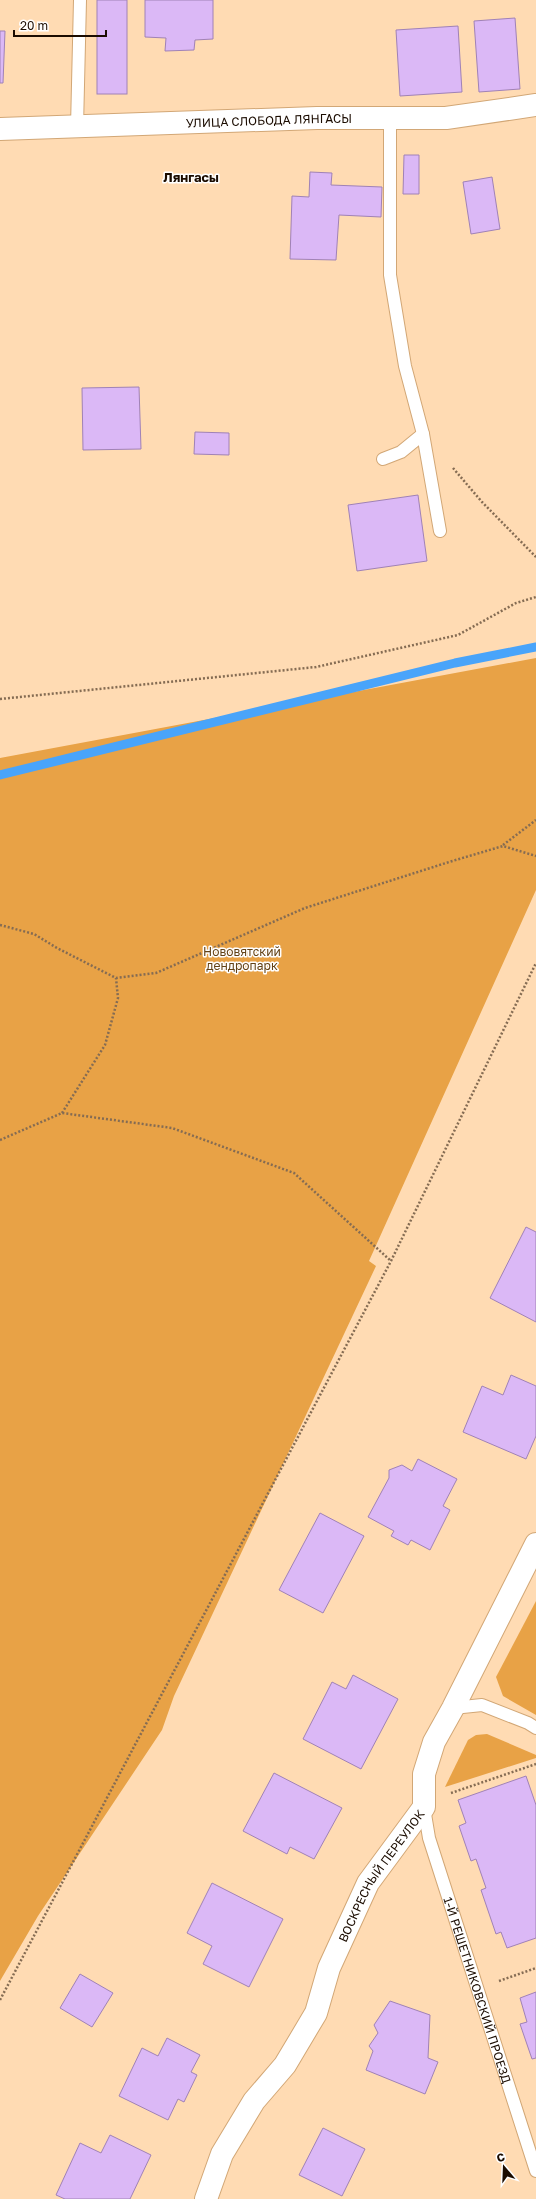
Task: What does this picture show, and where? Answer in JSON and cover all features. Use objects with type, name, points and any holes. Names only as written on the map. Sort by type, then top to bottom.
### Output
[{"type":"street","name":"УЛИЦА СЛОБОДА ЛЯНГАСЫ","points":[[0,129],[317,118],[446,118],[536,105]]},
{"type":"street","name":"ВОСКРЕСНЫЙ ПЕРЕУЛОК","points":[[206,2199],[222,2154],[254,2101],[285,2065],[316,2013],[329,1968],[368,1883],[424,1807],[424,1774],[434,1742],[453,1708],[536,1544]]},
{"type":"lane","points":[[77,127],[80,0]]},
{"type":"lane","points":[[390,119],[390,275],[405,366],[423,434],[440,532]]},
{"type":"lane","points":[[383,459],[401,452],[423,434]]},
{"type":"lane","points":[[453,1708],[482,1705],[528,1722],[536,1728]]},
{"type":"lane","name":"1-Й РЕШЕТНИКОВСКИЙ ПРОЕЗД","points":[[424,1807],[429,1838],[536,2171]]},
{"type":"path","points":[[423,434],[482,502],[536,557]]},
{"type":"path","points":[[0,700],[316,667],[458,635],[516,603],[536,597]]},
{"type":"path","points":[[0,926],[34,934],[57,948],[116,978],[156,973],[305,908],[503,846],[536,820]]},
{"type":"path","points":[[503,846],[536,856]]},
{"type":"path","points":[[0,2000],[391,1261],[536,963]]},
{"type":"path","points":[[62,1113],[105,1045],[118,998],[116,978]]},
{"type":"path","points":[[0,1140],[62,1113],[172,1128],[294,1173],[391,1261]]},
{"type":"path","points":[[448,1794],[536,1764]]},
{"type":"path","points":[[477,1988],[536,1968]]},
{"type":"green space","name":"Нововятский дендропарк","points":[[536,658],[536,890],[369,1261],[376,1266],[174,1696],[162,1730],[38,1916],[0,1981],[0,758]]},
{"type":"green space","points":[[536,1601],[536,1715],[503,1696],[496,1677]]},
{"type":"green space","points":[[487,1734],[536,1755],[536,1758],[445,1787],[468,1740],[476,1735]]},
{"type":"building","points":[[97,0],[127,0],[127,94],[97,94]]},
{"type":"building","points":[[145,0],[213,0],[213,39],[195,40],[194,50],[165,51],[166,38],[145,37]]},
{"type":"building","points":[[515,18],[520,89],[479,92],[474,21]]},
{"type":"building","points":[[458,26],[462,92],[400,96],[396,30]]},
{"type":"building","points":[[0,31],[5,31],[3,83],[0,83]]},
{"type":"building","points":[[404,155],[419,155],[419,194],[403,194]]},
{"type":"building","points":[[310,172],[332,173],[331,185],[382,187],[381,217],[339,215],[336,260],[290,259],[292,196],[309,197]]},
{"type":"building","points":[[492,177],[500,229],[471,234],[463,182]]},
{"type":"building","points":[[139,387],[141,449],[83,450],[82,388]]},
{"type":"building","points":[[195,432],[229,433],[229,455],[194,454]]},
{"type":"building","points":[[418,495],[427,561],[357,571],[348,505]]},
{"type":"building","points":[[526,1227],[536,1232],[536,1322],[490,1298]]},
{"type":"building","points":[[511,1375],[536,1386],[536,1436],[526,1459],[463,1432],[482,1386],[503,1395]]},
{"type":"building","points":[[418,1459],[457,1479],[443,1506],[450,1510],[430,1550],[411,1540],[408,1545],[391,1536],[394,1531],[368,1517],[389,1478],[389,1470],[402,1465],[412,1471]]},
{"type":"building","points":[[320,1513],[364,1536],[323,1613],[279,1590]]},
{"type":"building","points":[[353,1675],[398,1699],[361,1769],[303,1739],[332,1682],[346,1689]]},
{"type":"building","points":[[274,1773],[342,1808],[314,1859],[290,1847],[287,1854],[243,1831]]},
{"type":"building","points":[[526,1776],[536,1805],[536,1938],[507,1948],[501,1932],[496,1934],[481,1890],[486,1888],[476,1859],[471,1861],[459,1826],[466,1823],[458,1800]]},
{"type":"building","points":[[212,1883],[283,1919],[249,1987],[203,1964],[212,1946],[187,1933]]},
{"type":"building","points":[[80,1974],[113,1993],[92,2027],[60,2008]]},
{"type":"building","points":[[536,1992],[536,2058],[532,2059],[520,2024],[527,2022],[520,1998]]},
{"type":"building","points":[[390,2001],[430,2015],[428,2058],[438,2062],[425,2094],[366,2070],[373,2051],[369,2046],[378,2033],[374,2025]]},
{"type":"building","points":[[167,2038],[200,2055],[191,2072],[197,2075],[184,2102],[178,2099],[168,2120],[119,2096],[142,2048],[158,2056]]},
{"type":"building","points":[[323,2128],[365,2149],[342,2196],[299,2175]]},
{"type":"building","points":[[110,2135],[151,2155],[130,2199],[65,2199],[56,2195],[80,2143],[101,2153]]},
{"type":"waterway","points":[[0,775],[455,663],[536,647]]},
{"type":"district","name":"Лянгасы","points":[[191,177]]}]
